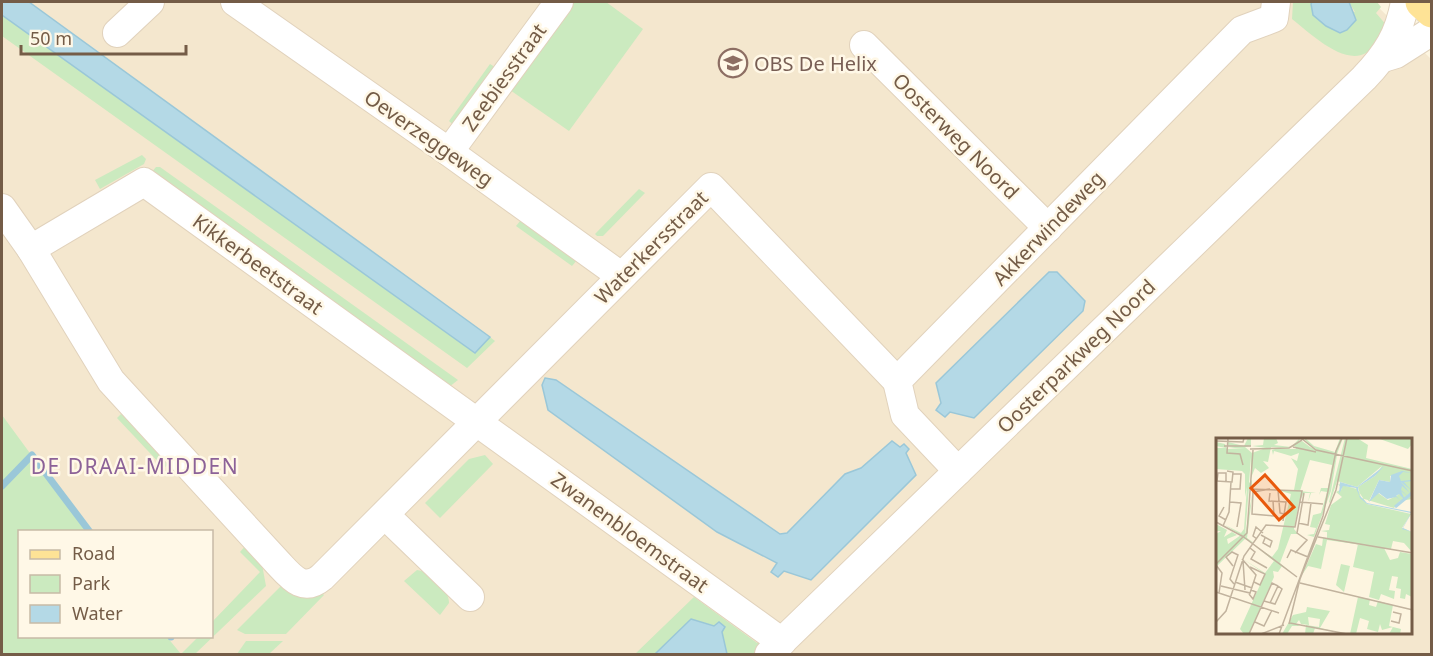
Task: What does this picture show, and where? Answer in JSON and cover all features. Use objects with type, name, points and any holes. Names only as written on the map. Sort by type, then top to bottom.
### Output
[{"type":"main road","points":[[1422,2],[1431,11]]},
{"type":"street","points":[[117,33],[150,2]]},
{"type":"street","name":"Oeverzeggeweg","points":[[235,2],[621,276]]},
{"type":"street","name":"Zeebiesstraat","points":[[449,152],[559,2]]},
{"type":"street","name":"Akkerwindeweg","points":[[897,381],[1242,30],[1274,18],[1276,2]]},
{"type":"street","name":"Oosterparkweg Noord","points":[[776,648],[1383,58],[1396,33],[1405,2]]},
{"type":"street","name":"Oosterparkweg Noord","points":[[1383,58],[1396,54],[1431,31]]},
{"type":"street","name":"Oosterweg Noord","points":[[864,45],[1048,228]]},
{"type":"street","name":"Kikkerbeetstraat","points":[[32,249],[144,182],[477,422]]},
{"type":"street","name":"Waterkersstraat","points":[[32,249],[111,381],[278,563],[296,582],[303,584],[316,582],[385,515],[711,187],[897,381]]},
{"type":"street","points":[[2,208],[32,249]]},
{"type":"street","points":[[897,381],[905,415],[958,471]]},
{"type":"street","name":"Zwanenbloemstraat","points":[[477,422],[776,648]]},
{"type":"street","points":[[385,515],[470,597]]},
{"type":"shaded area","points":[[2,2],[1373,2],[1431,59],[1431,654],[2,654]]},
{"type":"green space","points":[[573,2],[606,2],[643,29],[569,131],[510,90]]},
{"type":"green space","points":[[1293,2],[1312,2],[1311,4],[1355,12],[1349,2],[1377,2],[1381,7],[1376,13],[1388,27],[1369,51],[1357,56],[1347,55],[1327,46],[1292,19]]},
{"type":"green space","points":[[2,15],[475,353],[490,337],[495,341],[467,368],[2,36]]},
{"type":"green space","points":[[490,64],[498,69],[456,127],[449,121]]},
{"type":"green space","points":[[142,155],[146,159],[144,164],[100,189],[95,180]]},
{"type":"green space","points":[[156,167],[160,167],[458,380],[449,387],[151,173]]},
{"type":"green space","points":[[639,189],[645,193],[603,236],[597,236],[595,234]]},
{"type":"green space","points":[[521,220],[577,260],[572,266],[516,226]]},
{"type":"green space","points":[[124,411],[171,462],[164,468],[117,418]]},
{"type":"green space","points":[[2,415],[86,530],[18,530],[18,638],[168,638],[181,654],[2,654]]},
{"type":"green space","points":[[485,455],[493,464],[440,518],[425,503],[469,459]]},
{"type":"green space","points":[[247,544],[261,559],[266,586],[213,637],[213,621],[260,572],[240,552]]},
{"type":"green space","points":[[417,570],[433,577],[446,592],[449,603],[440,615],[404,581]]},
{"type":"green space","points":[[281,586],[300,597],[309,597],[319,590],[324,595],[286,634],[245,634],[237,630]]},
{"type":"green space","points":[[694,597],[757,643],[763,638],[757,654],[727,654],[722,632],[724,627],[719,622],[715,626],[691,619],[655,654],[635,654]]},
{"type":"green space","points":[[197,638],[212,638],[195,654],[181,654]]},
{"type":"green space","points":[[246,641],[283,641],[269,654],[237,654]]},
{"type":"water","points":[[2,2],[29,2],[490,337],[475,353],[2,15]]},
{"type":"water","points":[[1312,2],[1349,2],[1356,20],[1347,30],[1340,33],[1326,26],[1313,15]]},
{"type":"water","points":[[1049,272],[1057,272],[1085,301],[1083,311],[974,418],[950,412],[945,417],[936,410],[941,403],[936,383]]},
{"type":"water","points":[[545,378],[556,380],[780,534],[787,533],[845,474],[861,468],[892,441],[900,447],[904,444],[909,449],[906,453],[916,475],[811,580],[784,571],[778,577],[771,572],[777,563],[717,532],[548,410],[542,385]]},
{"type":"water","points":[[691,619],[714,626],[719,622],[725,627],[722,632],[727,654],[655,654]]},
{"type":"waterway","points":[[2,486],[32,455],[88,530]]},
{"type":"place","name":"OBS De Helix","points":[[733,63]]},
{"type":"district","name":"DE DRAAI-MIDDEN","points":[[135,466]]}]
